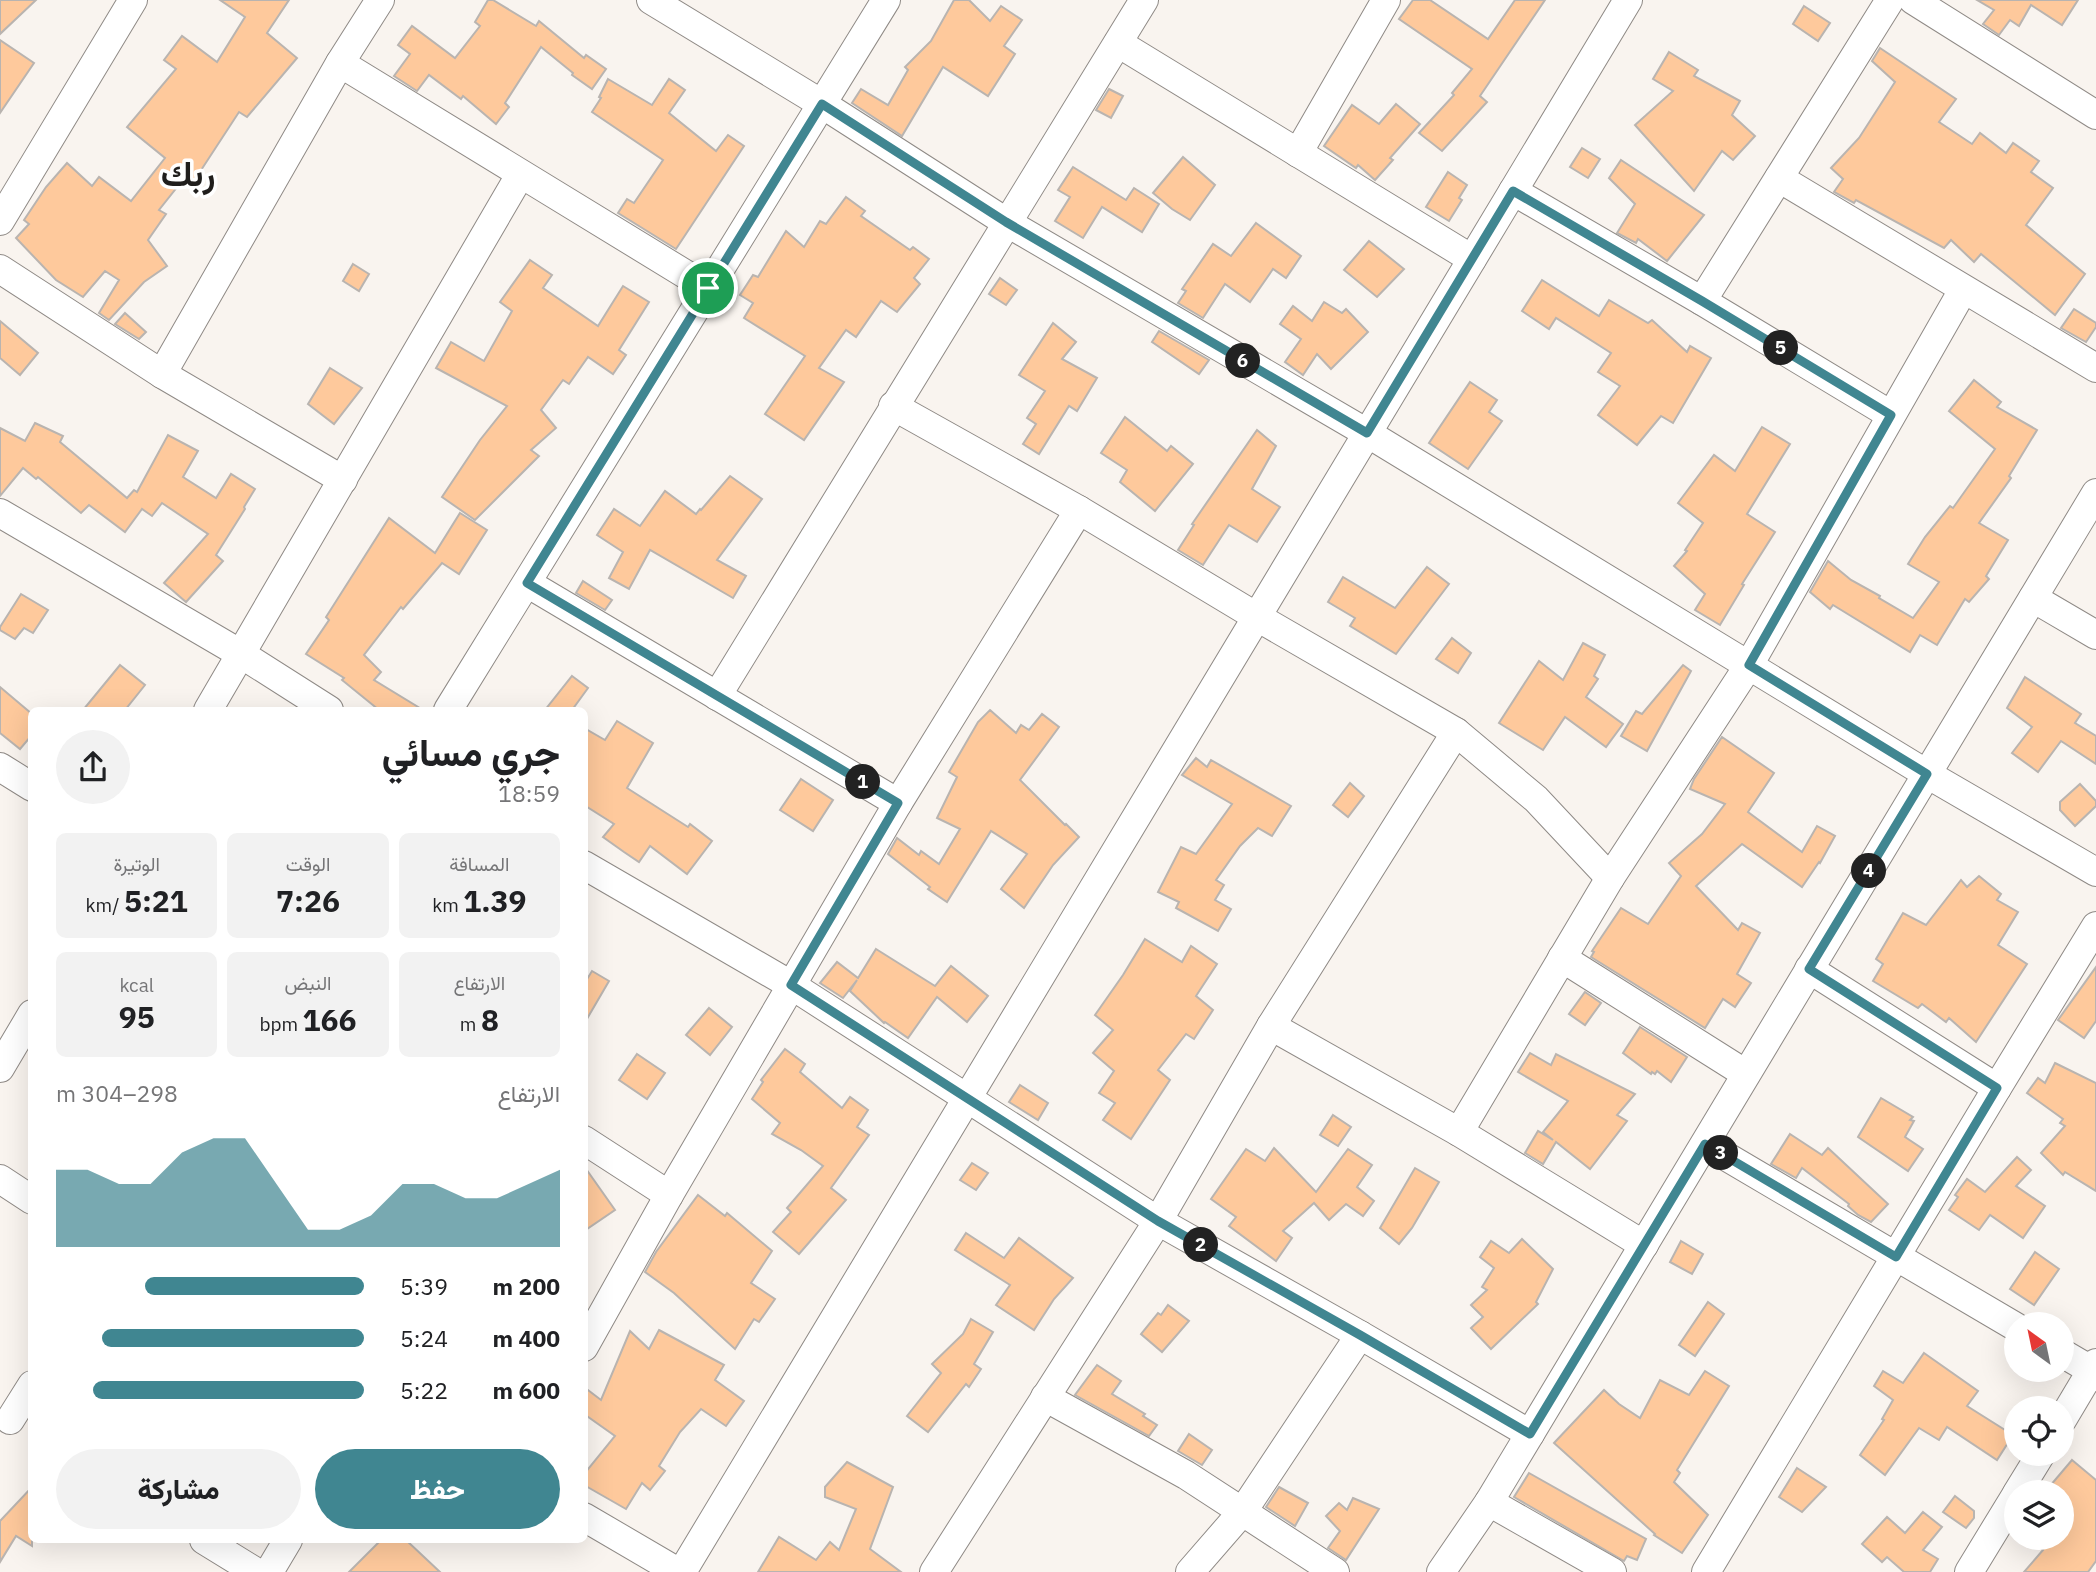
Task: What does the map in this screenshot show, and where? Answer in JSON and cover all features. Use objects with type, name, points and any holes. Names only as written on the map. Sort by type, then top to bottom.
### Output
[{"type":"street","points":[[0,221],[133,0]]},
{"type":"street","points":[[162,374],[340,64],[380,0]]},
{"type":"street","points":[[651,0],[822,104],[1006,222],[1367,433],[1927,774],[2096,872]]},
{"type":"street","points":[[450,707],[886,0]]},
{"type":"street","points":[[717,695],[1143,0]]},
{"type":"street","points":[[1297,153],[1386,0]]},
{"type":"street","points":[[588,1519],[680,1572],[1628,0]]},
{"type":"street","points":[[1702,301],[1890,0]]},
{"type":"street","points":[[1913,0],[2096,115]]},
{"type":"street","points":[[1118,43],[1472,259]]},
{"type":"street","points":[[340,64],[708,288]]},
{"type":"street","points":[[210,707],[520,175]]},
{"type":"street","points":[[1779,178],[2096,368]]},
{"type":"street","points":[[1513,191],[1891,415]]},
{"type":"street","points":[[0,268],[162,374],[343,480]]},
{"type":"street","points":[[1459,1132],[1610,878],[1749,665],[1964,290]]},
{"type":"street","points":[[893,406],[1079,510],[1256,617],[1456,732],[1536,799],[1610,878]]},
{"type":"street","points":[[1441,1572],[1489,1502],[2096,493]]},
{"type":"street","points":[[588,1340],[669,1195],[898,803],[1079,510]]},
{"type":"street","points":[[0,513],[241,654],[324,707]]},
{"type":"street","points":[[527,583],[898,803]]},
{"type":"street","points":[[2033,598],[2096,635]]},
{"type":"street","points":[[934,1572],[1158,1221],[1270,1026],[1456,732]]},
{"type":"street","points":[[0,767],[28,784]]},
{"type":"street","points":[[588,867],[791,985],[1158,1221],[1530,1434]]},
{"type":"street","points":[[1706,1572],[2096,926]]},
{"type":"street","points":[[1562,958],[1746,1074]]},
{"type":"street","points":[[1809,969],[1997,1088]]},
{"type":"street","points":[[0,1068],[28,1021]]},
{"type":"street","points":[[1270,1026],[1459,1132],[1644,1245]]},
{"type":"street","points":[[588,1143],[669,1195]]},
{"type":"street","points":[[1705,1144],[2004,1320]]},
{"type":"street","points":[[0,1179],[28,1197]]},
{"type":"street","points":[[1191,1572],[1243,1511],[1360,1335]]},
{"type":"street","points":[[2074,1359],[2095,1369],[2074,1401]]},
{"type":"street","points":[[14,1422],[28,1393]]},
{"type":"street","points":[[1045,1397],[1174,1468],[1335,1572]]},
{"type":"street","points":[[1489,1502],[1612,1572]]},
{"type":"street","points":[[1969,1572],[2004,1515]]},
{"type":"street","points":[[209,1543],[256,1572]]},
{"type":"street","points":[[269,1572],[286,1543]]},
{"type":"building","points":[[0,0],[36,0],[0,34]]},
{"type":"building","points":[[220,0],[289,0],[267,33],[297,58],[247,117],[239,112],[194,181],[186,176],[159,210],[166,214],[148,240],[167,266],[144,282],[109,320],[99,313],[119,280],[105,271],[83,297],[56,280],[16,238],[29,224],[24,220],[46,187],[67,163],[92,186],[99,177],[131,201],[165,158],[127,127],[176,69],[164,60],[182,36],[217,62],[245,17]]},
{"type":"building","points":[[488,0],[493,0],[536,26],[539,21],[584,58],[586,55],[606,69],[592,89],[541,47],[505,103],[509,107],[496,124],[463,96],[461,99],[429,75],[417,91],[394,76],[410,54],[398,45],[412,26],[455,58],[480,26],[475,22]]},
{"type":"building","points":[[954,0],[969,0],[990,21],[1001,6],[1022,20],[1004,46],[1015,54],[988,96],[943,67],[902,136],[852,103],[861,89],[888,105],[908,70],[905,67],[931,41]]},
{"type":"building","points":[[1413,0],[1430,0],[1488,39],[1515,0],[1545,0],[1480,96],[1487,102],[1442,151],[1419,133],[1454,95],[1452,93],[1472,69],[1399,19]]},
{"type":"building","points":[[1977,0],[2078,0],[2062,25],[2031,5],[2019,26],[2010,20],[1999,35],[1983,24],[1994,10]]},
{"type":"building","points":[[1804,6],[1830,23],[1818,41],[1793,24]]},
{"type":"building","points":[[0,40],[34,63],[0,113]]},
{"type":"building","points":[[1880,48],[1956,99],[1939,122],[1972,144],[1980,133],[2006,153],[2013,143],[2039,161],[2031,172],[2053,188],[2026,225],[2085,274],[2055,315],[1981,254],[1974,262],[1951,240],[1944,248],[1856,200],[1854,203],[1834,192],[1843,179],[1831,168],[1859,138],[1895,82],[1872,61]]},
{"type":"building","points":[[1669,52],[1698,70],[1694,76],[1740,101],[1732,115],[1755,136],[1733,160],[1722,151],[1694,191],[1635,125],[1673,91],[1653,79]]},
{"type":"building","points":[[608,79],[652,105],[669,79],[685,90],[669,113],[716,151],[728,135],[744,146],[676,249],[618,213],[627,199],[634,203],[663,160],[592,112]]},
{"type":"building","points":[[1109,89],[1123,96],[1111,118],[1096,110]]},
{"type":"building","points":[[1396,104],[1420,124],[1375,180],[1358,165],[1356,168],[1324,146],[1352,105],[1379,124]]},
{"type":"building","points":[[1582,148],[1600,159],[1588,178],[1570,167]]},
{"type":"building","points":[[1183,157],[1215,185],[1190,220],[1153,193]]},
{"type":"building","points":[[1621,160],[1704,215],[1667,261],[1638,239],[1636,243],[1617,233],[1635,204],[1609,178]]},
{"type":"building","points":[[1073,167],[1126,200],[1134,188],[1159,204],[1142,232],[1102,207],[1083,238],[1055,221],[1070,197],[1058,190]]},
{"type":"building","points":[[1448,172],[1467,185],[1459,198],[1462,200],[1449,221],[1426,207]]},
{"type":"building","points":[[846,197],[865,211],[861,216],[910,250],[913,247],[929,259],[914,278],[920,284],[897,312],[881,301],[856,337],[846,330],[819,368],[844,382],[804,440],[765,414],[805,356],[744,318],[753,303],[740,295],[753,275],[758,277],[786,231],[804,247],[820,221],[826,224]]},
{"type":"building","points":[[1256,223],[1301,256],[1286,278],[1273,269],[1250,302],[1225,284],[1203,318],[1178,303],[1186,291],[1182,289],[1213,244],[1231,256]]},
{"type":"building","points":[[1369,241],[1404,269],[1377,297],[1344,270]]},
{"type":"building","points":[[530,260],[552,275],[543,288],[598,326],[623,286],[649,302],[619,350],[626,355],[613,374],[588,357],[569,384],[563,380],[541,410],[556,428],[531,450],[539,456],[475,520],[442,497],[480,440],[507,406],[436,368],[451,342],[484,361],[512,311],[500,302]]},
{"type":"building","points":[[353,264],[369,274],[359,291],[343,281]]},
{"type":"building","points":[[1000,278],[1017,290],[1006,305],[989,294]]},
{"type":"building","points":[[1542,280],[1599,316],[1609,300],[1648,323],[1652,320],[1687,352],[1690,346],[1711,358],[1673,423],[1661,416],[1637,445],[1598,415],[1620,386],[1598,372],[1611,353],[1556,318],[1549,329],[1522,311]]},
{"type":"building","points":[[1324,302],[1342,313],[1346,309],[1368,332],[1331,369],[1317,354],[1303,375],[1285,362],[1301,339],[1280,324],[1293,306],[1312,321]]},
{"type":"building","points":[[2074,309],[2096,323],[2086,342],[2061,328]]},
{"type":"building","points":[[125,313],[146,332],[139,339],[115,324]]},
{"type":"building","points":[[0,321],[38,353],[20,375],[0,358]]},
{"type":"building","points":[[1053,323],[1076,342],[1062,359],[1097,378],[1077,411],[1069,406],[1039,454],[1023,444],[1036,424],[1027,418],[1045,391],[1019,375]]},
{"type":"building","points":[[1159,331],[1209,360],[1199,374],[1152,342]]},
{"type":"building","points":[[330,368],[362,388],[334,424],[308,404]]},
{"type":"building","points":[[1974,380],[2001,402],[1997,407],[2037,430],[2009,476],[2011,478],[1979,523],[2008,540],[1986,576],[1989,579],[1969,602],[1965,599],[1937,645],[1920,635],[1910,652],[1833,605],[1830,609],[1810,592],[1828,561],[1851,580],[1913,618],[1939,582],[1908,564],[1925,537],[1950,506],[1953,508],[1995,449],[1949,411]]},
{"type":"building","points":[[1470,382],[1497,400],[1489,412],[1502,421],[1468,469],[1429,443]]},
{"type":"building","points":[[1125,417],[1167,451],[1171,446],[1193,464],[1155,511],[1120,482],[1127,470],[1101,453]]},
{"type":"building","points":[[35,423],[63,436],[60,442],[127,498],[134,490],[137,492],[168,435],[198,451],[183,477],[216,498],[231,474],[255,489],[216,555],[223,561],[186,602],[164,583],[208,534],[162,503],[152,516],[142,509],[125,532],[89,505],[81,513],[23,468],[0,496],[0,428],[25,441]]},
{"type":"building","points":[[1762,427],[1790,444],[1747,514],[1775,532],[1720,625],[1695,610],[1705,594],[1674,566],[1687,551],[1685,550],[1703,523],[1678,503],[1714,455],[1735,471]]},
{"type":"building","points":[[1257,430],[1276,446],[1252,489],[1280,507],[1257,542],[1229,525],[1203,565],[1178,550],[1194,525],[1192,524]]},
{"type":"building","points":[[730,476],[762,499],[717,560],[746,576],[733,598],[650,550],[629,589],[609,578],[623,552],[597,535],[614,509],[640,526],[665,491],[696,514]]},
{"type":"building","points":[[460,513],[487,530],[459,574],[442,563],[403,609],[401,607],[364,655],[381,672],[374,680],[418,707],[375,707],[342,680],[344,678],[306,654],[329,620],[326,617],[389,518],[435,553]]},
{"type":"building","points":[[1427,567],[1449,584],[1396,654],[1350,626],[1355,618],[1328,602],[1343,577],[1395,608]]},
{"type":"building","points":[[583,581],[612,600],[605,610],[576,593]]},
{"type":"building","points":[[21,594],[48,610],[33,633],[24,628],[15,639],[0,630],[0,627]]},
{"type":"building","points":[[1452,638],[1471,653],[1458,673],[1436,659]]},
{"type":"building","points":[[1583,643],[1605,655],[1594,676],[1598,679],[1586,697],[1623,724],[1606,747],[1565,717],[1543,750],[1499,723],[1539,661],[1563,680]]},
{"type":"building","points":[[120,665],[145,685],[127,707],[85,707]]},
{"type":"building","points":[[1683,665],[1691,671],[1647,751],[1621,736],[1636,711],[1642,714]]},
{"type":"building","points":[[572,676],[588,688],[574,707],[547,707]]},
{"type":"building","points":[[2025,677],[2081,714],[2075,723],[2096,736],[2096,764],[2061,741],[2038,772],[2012,753],[2032,727],[2007,708]]},
{"type":"building","points":[[0,687],[28,711],[28,740],[20,749],[0,733]]},
{"type":"building","points":[[990,710],[1016,733],[1021,725],[1029,730],[1042,714],[1059,727],[1020,780],[1079,837],[1053,865],[1024,908],[1001,889],[1027,854],[991,831],[947,902],[888,854],[897,838],[919,855],[921,851],[939,864],[960,829],[937,818],[957,777],[949,772],[978,722]]},
{"type":"building","points":[[617,721],[653,743],[627,788],[688,827],[690,824],[712,841],[687,874],[650,846],[639,862],[603,837],[614,824],[588,808],[588,730],[605,740]]},
{"type":"building","points":[[1722,737],[1774,773],[1748,812],[1802,852],[1817,826],[1835,836],[1802,887],[1742,844],[1696,886],[1738,930],[1742,923],[1760,933],[1737,974],[1751,983],[1735,1007],[1723,999],[1705,1028],[1591,957],[1594,952],[1592,951],[1621,908],[1648,924],[1681,876],[1669,863],[1702,834],[1725,804],[1690,789]]},
{"type":"building","points":[[1196,758],[1207,767],[1211,760],[1291,806],[1272,836],[1258,828],[1240,846],[1216,880],[1224,885],[1215,900],[1231,909],[1218,931],[1176,908],[1179,902],[1158,892],[1181,847],[1196,854],[1232,804],[1182,775]]},
{"type":"building","points":[[801,779],[833,800],[813,831],[780,810]]},
{"type":"building","points":[[1350,783],[1364,796],[1348,817],[1333,805]]},
{"type":"building","points":[[2080,784],[2096,801],[2096,806],[2075,826],[2060,810],[2060,802]]},
{"type":"building","points":[[1979,876],[2001,894],[1997,900],[2018,912],[1998,945],[2027,964],[1976,1042],[1949,1018],[1946,1022],[1922,1004],[1918,1008],[1873,981],[1883,964],[1876,959],[1903,913],[1926,925],[1961,880],[1967,887]]},
{"type":"building","points":[[1145,939],[1182,962],[1191,946],[1217,964],[1196,996],[1213,1010],[1194,1039],[1186,1034],[1158,1070],[1170,1080],[1131,1139],[1103,1120],[1115,1103],[1099,1093],[1114,1071],[1093,1053],[1113,1030],[1095,1015]]},
{"type":"building","points":[[876,949],[935,986],[951,966],[988,996],[967,1022],[937,997],[908,1038],[884,1023],[850,991],[857,980],[843,998],[820,983],[837,962],[858,978]]},
{"type":"building","points":[[2096,967],[2096,1021],[2084,1038],[2058,1020]]},
{"type":"building","points":[[592,971],[609,981],[588,1017],[588,978]]},
{"type":"building","points":[[1585,992],[1601,1003],[1585,1025],[1569,1014]]},
{"type":"building","points":[[709,1008],[732,1027],[710,1055],[686,1035]]},
{"type":"building","points":[[1640,1027],[1687,1057],[1671,1082],[1657,1071],[1651,1074],[1623,1053]]},
{"type":"building","points":[[785,1049],[805,1064],[800,1072],[842,1108],[850,1097],[868,1110],[857,1127],[869,1135],[831,1188],[846,1200],[799,1254],[773,1232],[791,1212],[787,1208],[823,1166],[772,1134],[780,1123],[752,1099],[763,1082],[761,1080]]},
{"type":"building","points":[[1530,1053],[1551,1065],[1556,1054],[1635,1094],[1617,1115],[1627,1121],[1590,1169],[1556,1142],[1543,1164],[1525,1153],[1538,1131],[1553,1140],[1543,1132],[1568,1101],[1518,1072]]},
{"type":"building","points":[[637,1054],[665,1073],[647,1099],[619,1080]]},
{"type":"building","points":[[2055,1063],[2096,1083],[2096,1191],[2065,1172],[2063,1175],[2041,1153],[2065,1126],[2060,1123],[2063,1119],[2027,1093],[2038,1078],[2045,1083]]},
{"type":"building","points":[[1020,1085],[1048,1103],[1038,1120],[1009,1102]]},
{"type":"building","points":[[1881,1098],[1913,1117],[1910,1120],[1914,1121],[1905,1137],[1923,1149],[1908,1171],[1858,1137]]},
{"type":"building","points":[[1333,1115],[1351,1127],[1338,1146],[1320,1135]]},
{"type":"building","points":[[1790,1134],[1822,1155],[1828,1148],[1888,1204],[1871,1222],[1858,1215],[1849,1204],[1802,1168],[1796,1178],[1771,1164]]},
{"type":"building","points":[[1274,1148],[1316,1192],[1348,1149],[1372,1165],[1357,1187],[1374,1201],[1363,1216],[1346,1204],[1329,1220],[1314,1203],[1283,1231],[1292,1238],[1276,1261],[1229,1226],[1236,1217],[1211,1199],[1246,1149],[1265,1161]]},
{"type":"building","points":[[2017,1157],[2031,1170],[2016,1186],[2045,1206],[2023,1238],[1990,1215],[1979,1230],[1949,1210],[1958,1197],[1955,1195],[1967,1179],[1985,1192]]},
{"type":"building","points":[[972,1163],[988,1173],[976,1190],[960,1180]]},
{"type":"building","points":[[1415,1168],[1439,1182],[1412,1228],[1399,1244],[1380,1228]]},
{"type":"building","points":[[588,1172],[615,1210],[588,1228]]},
{"type":"building","points":[[698,1195],[725,1216],[727,1213],[772,1251],[751,1283],[775,1299],[759,1322],[754,1319],[735,1349],[674,1293],[645,1272],[656,1252]]},
{"type":"building","points":[[966,1233],[1004,1258],[1019,1238],[1073,1278],[1054,1299],[1034,1330],[996,1305],[1010,1285],[955,1250]]},
{"type":"building","points":[[1522,1239],[1553,1269],[1536,1302],[1538,1304],[1491,1349],[1471,1328],[1483,1317],[1471,1305],[1487,1290],[1482,1287],[1494,1268],[1480,1257],[1491,1241],[1509,1253]]},
{"type":"building","points":[[1681,1241],[1703,1254],[1692,1274],[1670,1262]]},
{"type":"building","points":[[2035,1252],[2059,1269],[2034,1305],[2010,1289]]},
{"type":"building","points":[[1708,1302],[1724,1314],[1695,1356],[1679,1345]]},
{"type":"building","points":[[1168,1305],[1189,1321],[1162,1352],[1141,1334]]},
{"type":"building","points":[[971,1319],[993,1332],[974,1364],[981,1369],[969,1387],[966,1384],[928,1432],[907,1416],[941,1373],[932,1364],[963,1334]]},
{"type":"building","points":[[659,1330],[724,1365],[715,1380],[744,1401],[726,1426],[701,1409],[680,1432],[659,1466],[665,1471],[650,1490],[642,1483],[626,1509],[588,1487],[588,1469],[615,1436],[588,1417],[588,1390],[601,1400],[630,1331],[649,1349]]},
{"type":"building","points":[[1924,1353],[1978,1391],[1967,1406],[2004,1429],[2004,1449],[1997,1460],[1947,1427],[1939,1440],[1919,1428],[1885,1475],[1860,1455],[1884,1420],[1882,1419],[1893,1400],[1874,1386],[1883,1371],[1903,1383]]},
{"type":"building","points":[[1097,1365],[1121,1381],[1112,1394],[1145,1414],[1143,1416],[1157,1425],[1149,1436],[1075,1395]]},
{"type":"building","points":[[1705,1371],[1729,1386],[1677,1470],[1680,1473],[1674,1482],[1708,1515],[1682,1553],[1654,1535],[1554,1443],[1604,1390],[1640,1418],[1660,1380],[1689,1395]]},
{"type":"building","points":[[1189,1434],[1212,1450],[1202,1465],[1178,1451]]},
{"type":"building","points":[[847,1462],[893,1487],[870,1549],[901,1572],[758,1572],[779,1537],[816,1560],[830,1542],[839,1550],[856,1509],[825,1497],[825,1487]]},
{"type":"building","points":[[2074,1462],[2096,1480],[2096,1561],[2088,1572],[2024,1572],[2043,1550],[2074,1550],[2074,1480],[2055,1480],[2067,1466],[2074,1466]]},
{"type":"building","points":[[1797,1468],[1826,1487],[1802,1512],[1779,1497]]},
{"type":"building","points":[[1529,1473],[1646,1539],[1637,1560],[1627,1556],[1624,1561],[1514,1497]]},
{"type":"building","points":[[1279,1487],[1308,1503],[1295,1526],[1266,1507]]},
{"type":"building","points":[[28,1491],[28,1543],[32,1543],[32,1546],[16,1536],[0,1562],[0,1521]]},
{"type":"building","points":[[1955,1496],[1974,1511],[1974,1518],[1966,1528],[1943,1512]]},
{"type":"building","points":[[1353,1498],[1379,1509],[1346,1560],[1328,1548],[1340,1531],[1326,1516],[1339,1503],[1347,1510]]},
{"type":"building","points":[[1923,1512],[1942,1527],[1923,1550],[1938,1559],[1930,1572],[1904,1572],[1887,1557],[1882,1562],[1862,1544],[1887,1517],[1905,1533]]},
{"type":"building","points":[[378,1543],[409,1543],[440,1572],[349,1572]]},
{"type":"district","name":"ربك","points":[[188,173]]},
{"type":"route","points":[[822,104],[1006,222],[1367,433],[1513,191],[1891,415],[1749,665],[1927,774],[1809,969],[1997,1088],[1896,1257],[1705,1144],[1530,1434],[1158,1221],[791,985],[898,803],[527,583],[708,288],[822,104]]}]
